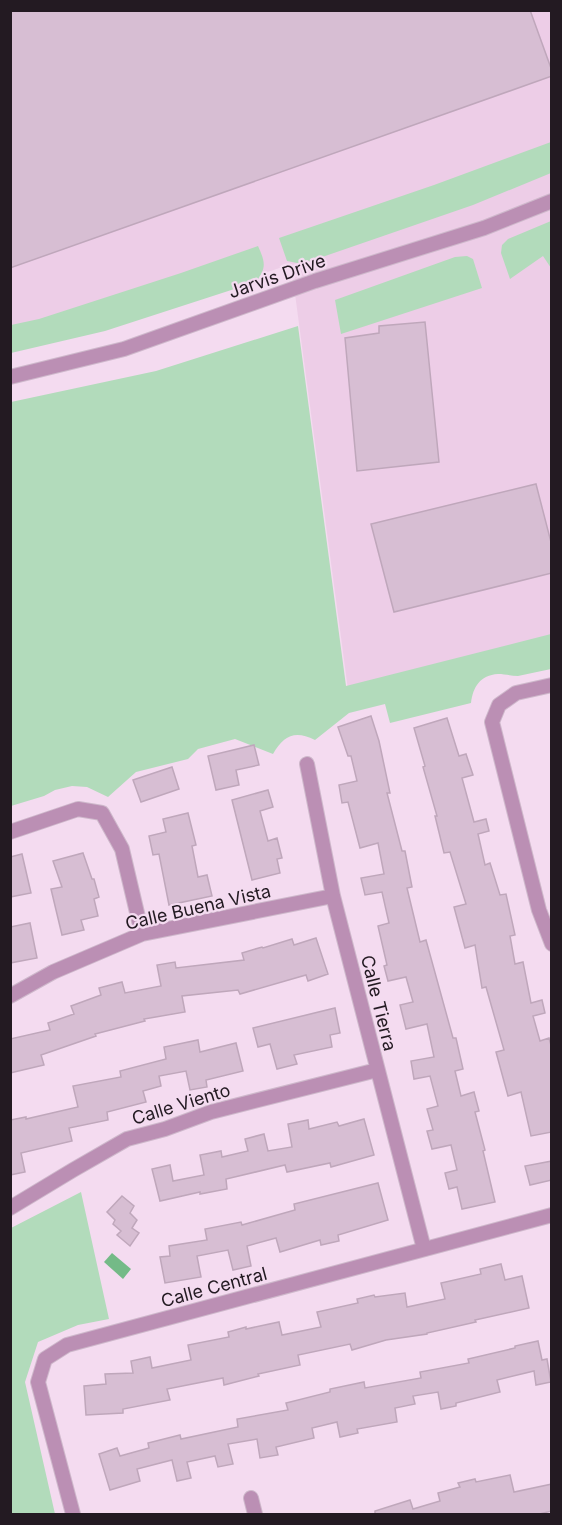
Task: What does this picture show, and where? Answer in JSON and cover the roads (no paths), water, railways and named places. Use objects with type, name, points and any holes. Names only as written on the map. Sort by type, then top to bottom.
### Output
[{"type":"street","name":"Jarvis Drive","points":[[10,376],[124,349],[315,281],[484,228],[552,201]]},
{"type":"street","points":[[552,685],[516,693],[499,705],[492,722],[545,908],[552,944]]},
{"type":"street","name":"Calle Tierra","points":[[307,764],[333,896],[424,1249]]},
{"type":"street","points":[[10,832],[78,809],[102,813],[122,849],[142,934]]},
{"type":"street","name":"Calle Buena Vista","points":[[10,996],[53,972],[142,934],[333,896]]},
{"type":"street","name":"Calle Viento","points":[[10,1208],[127,1139],[165,1129],[211,1112],[377,1070]]},
{"type":"street","name":"Calle Central","points":[[73,1515],[38,1382],[45,1359],[67,1345],[552,1215]]},
{"type":"street","points":[[251,1498],[255,1515]]}]
